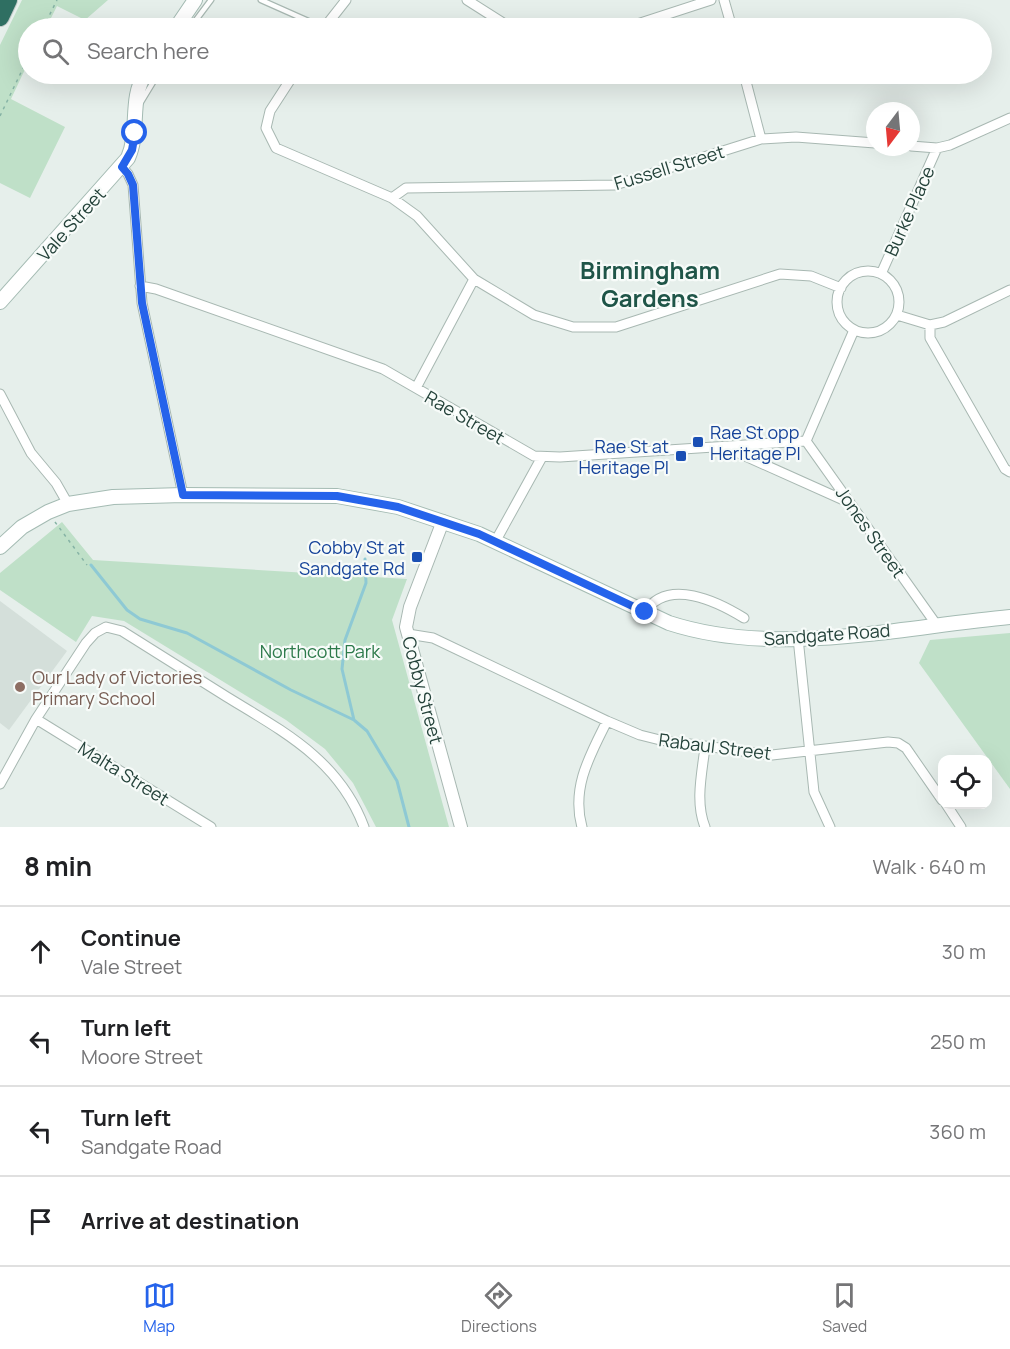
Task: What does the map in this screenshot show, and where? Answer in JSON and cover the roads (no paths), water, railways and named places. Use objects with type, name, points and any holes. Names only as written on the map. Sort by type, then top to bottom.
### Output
[{"type":"highway","points":[[0,17],[8,0]]},
{"type":"main road","points":[[183,18],[195,0]]},
{"type":"main road","points":[[136,112],[140,84]]},
{"type":"main road","name":"Vale Street","points":[[0,302],[122,167],[135,141],[136,112]]},
{"type":"main road","name":"Sandgate Road","points":[[0,547],[22,527],[48,512],[68,504],[113,497],[337,496],[398,507],[443,521],[495,542],[645,612],[687,628],[754,638],[798,638],[852,635],[1010,617]]},
{"type":"street","points":[[332,18],[346,0]]},
{"type":"street","points":[[467,0],[495,18]]},
{"type":"street","points":[[656,18],[711,0]]},
{"type":"street","points":[[724,0],[729,18]]},
{"type":"street","points":[[288,84],[270,111],[266,128],[276,148],[392,198],[417,216],[474,279],[534,315],[573,327],[616,327],[780,274],[811,276],[841,288]]},
{"type":"street","points":[[747,84],[761,139]]},
{"type":"street","points":[[920,147],[937,148],[963,140],[1010,118]]},
{"type":"street","name":"Fussell Street","points":[[392,198],[406,188],[615,185],[761,139],[796,136],[866,142]]},
{"type":"street","name":"Burke Place","points":[[881,274],[937,148]]},
{"type":"street","points":[[122,167],[133,185],[142,303],[183,495]]},
{"type":"street","points":[[862,272],[881,274],[889,279],[899,296],[900,305],[897,315],[892,323],[876,333],[866,334],[854,330],[841,318],[837,308],[837,298],[841,288],[854,275],[862,272]]},
{"type":"street","points":[[416,388],[474,279]]},
{"type":"street","name":"Rae Street","points":[[140,286],[156,289],[382,369],[526,452],[542,457],[806,441]]},
{"type":"street","points":[[897,315],[930,325],[944,322],[1010,290]]},
{"type":"street","points":[[930,325],[930,338],[1005,469],[1010,472]]},
{"type":"street","points":[[806,441],[854,330]]},
{"type":"street","points":[[0,394],[31,453],[56,483],[68,504]]},
{"type":"street","name":"Jones Street","points":[[806,441],[936,624]]},
{"type":"street","points":[[724,447],[852,504]]},
{"type":"street","points":[[495,542],[542,457]]},
{"type":"street","name":"Cobby Street","points":[[443,521],[408,614],[408,634],[461,827]]},
{"type":"street","points":[[645,612],[649,605],[663,598],[687,595],[715,602],[744,618]]},
{"type":"street","points":[[0,783],[36,719],[86,642],[105,627],[122,631],[299,742],[337,778],[357,809],[364,827]]},
{"type":"street","name":"Rabaul Street","points":[[408,634],[433,638],[607,721],[640,735],[660,740],[772,755],[888,742],[898,743],[906,748],[938,794]]},
{"type":"street","points":[[798,638],[814,792],[831,827]]},
{"type":"street","name":"Malta Street","points":[[36,719],[212,827]]},
{"type":"street","points":[[582,827],[579,817],[578,793],[585,765],[607,721]]},
{"type":"street","points":[[705,747],[699,799],[705,827]]},
{"type":"street","points":[[949,809],[961,827]]},
{"type":"lane","points":[[198,18],[211,0]]},
{"type":"lane","points":[[261,0],[302,18]]},
{"type":"lane","points":[[136,112],[152,84]]},
{"type":"waterway","points":[[354,720],[342,669],[345,640],[366,583],[365,559]]},
{"type":"waterway","points":[[91,565],[127,610],[140,619],[187,633],[291,690],[354,720],[367,731],[397,781],[409,827]]},
{"type":"place","name":"Rae St opp Heritage Pl","points":[[698,442]]},
{"type":"place","name":"Rae St at Heritage Pl","points":[[681,456]]},
{"type":"place","name":"Cobby St at Sandgate Rd","points":[[417,557]]},
{"type":"place","name":"Our Lady of Victories Primary School","points":[[20,687]]},
{"type":"district","name":"Birmingham Gardens","points":[[650,283]]},
{"type":"park label","name":"Northcott Park","points":[[320,651]]}]
